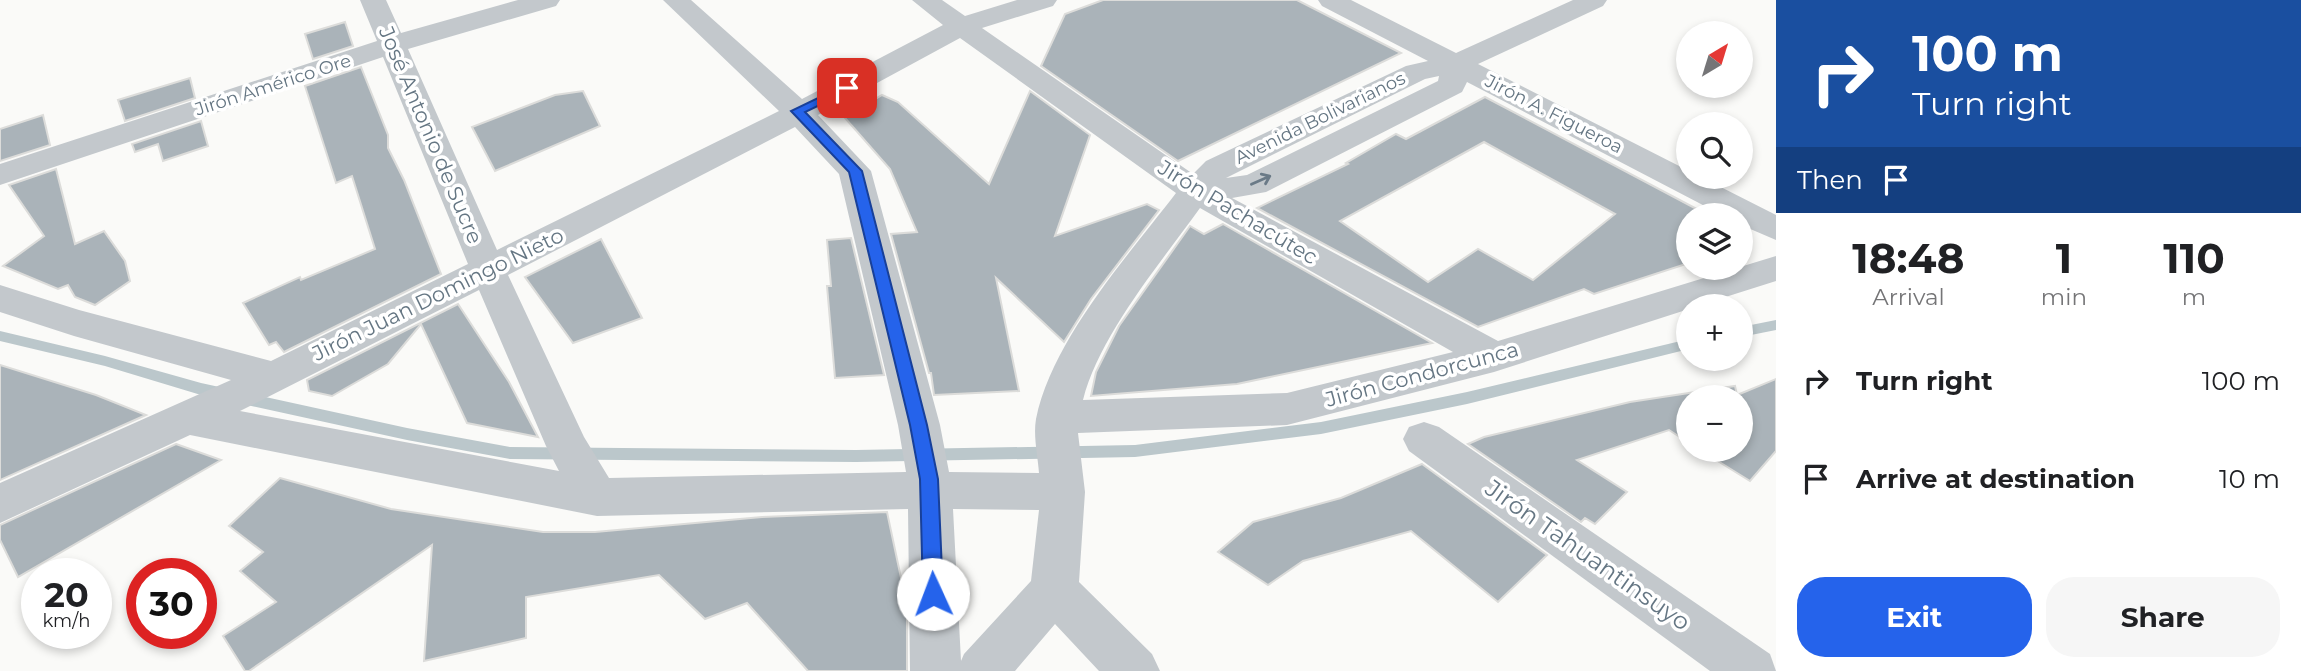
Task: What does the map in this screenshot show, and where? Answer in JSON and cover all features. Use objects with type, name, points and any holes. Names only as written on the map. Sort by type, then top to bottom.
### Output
[{"type":"street","name":"José Antonio de Sucre","points":[[373,0],[488,270],[567,446],[594,491]]},
{"type":"street","name":"Jirón Américo Ore","points":[[0,175],[394,44],[547,0]]},
{"type":"street","points":[[676,0],[797,111],[855,171],[919,427],[930,485],[936,671]]},
{"type":"street","name":"Jirón Pachacútec","points":[[925,0],[1195,191],[1494,356]]},
{"type":"street","name":"Jirón Juan Domingo Nieto","points":[[0,504],[189,417],[488,270],[797,111],[872,76],[961,26],[1044,0]]},
{"type":"street","name":"Jirón A. Figueroa","points":[[1331,0],[1776,229]]},
{"type":"street","points":[[1456,64],[1594,0]]},
{"type":"street","name":"Avenida Bolivarianos","points":[[1195,191],[1254,185],[1451,86],[1456,64]]},
{"type":"street","points":[[982,671],[1054,590],[1063,487],[1056,419],[1071,369],[1122,290],[1195,191]]},
{"type":"street","name":"Jirón Condorcunca","points":[[1056,419],[1287,409],[1494,356],[1776,268]]},
{"type":"street","points":[[0,298],[269,378]]},
{"type":"street","points":[[189,417],[594,491],[930,485],[1063,487]]},
{"type":"street","name":"Jirón Tahuantinsuyo","points":[[1424,439],[1752,671]]},
{"type":"street","points":[[1054,590],[1134,671]]},
{"type":"building","points":[[1103,0],[1297,0],[1401,53],[1178,161],[1041,66],[1065,14]]},
{"type":"building","points":[[345,22],[353,46],[313,59],[305,34]]},
{"type":"building","points":[[361,67],[388,135],[388,148],[404,180],[441,274],[284,352],[276,342],[269,345],[243,303],[300,277],[301,280],[375,249],[352,176],[336,183],[305,86]]},
{"type":"building","points":[[190,78],[195,98],[125,121],[118,100]]},
{"type":"building","points":[[583,91],[600,126],[495,171],[472,127],[555,95]]},
{"type":"building","points":[[1030,91],[1090,135],[1055,236],[1147,204],[1159,210],[1091,299],[1064,342],[996,278],[1019,391],[934,395],[931,373],[891,234],[917,232],[890,169],[845,118],[882,95],[898,102],[989,184]]},
{"type":"building","points":[[1485,97],[1685,203],[1676,203],[1676,267],[1594,294],[1584,289],[1478,327],[1257,208],[1348,164],[1346,163],[1396,134],[1406,139]],"holes":[[[1484,142],[1615,214],[1533,280],[1478,249],[1428,282],[1340,221]]]},
{"type":"building","points":[[43,115],[50,145],[0,161],[0,129]]},
{"type":"building","points":[[201,121],[208,146],[163,161],[158,144],[135,152],[132,144]]},
{"type":"building","points":[[56,169],[75,244],[104,231],[125,261],[130,281],[95,305],[75,297],[68,285],[58,289],[3,266],[44,236],[9,185]]},
{"type":"building","points":[[1223,224],[1432,343],[1237,384],[1091,396],[1096,372],[1119,326],[1190,226],[1204,234]]},
{"type":"building","points":[[851,238],[884,375],[835,378],[827,286],[831,286],[827,240]]},
{"type":"building","points":[[601,239],[642,318],[573,343],[525,277]]},
{"type":"building","points":[[458,304],[509,382],[538,437],[467,423],[421,324],[388,364],[332,396],[309,391],[307,380]]},
{"type":"building","points":[[0,365],[96,395],[146,415],[0,480]]},
{"type":"building","points":[[1776,379],[1776,451],[1750,481],[1719,462],[1753,462],[1753,388]]},
{"type":"building","points":[[1676,395],[1676,435],[1669,430],[1577,460],[1627,492],[1595,524],[1585,518],[1581,522],[1468,444],[1484,437],[1630,402]]},
{"type":"building","points":[[176,444],[221,460],[51,558],[21,558],[21,575],[18,577],[0,540],[0,525]]},
{"type":"building","points":[[1422,464],[1547,555],[1498,602],[1411,531],[1303,561],[1268,585],[1218,552],[1253,522],[1341,498]]},
{"type":"building","points":[[280,478],[391,509],[543,532],[595,532],[762,517],[887,512],[907,606],[907,671],[808,671],[747,603],[705,619],[659,575],[526,597],[526,638],[424,661],[432,545],[249,671],[245,671],[223,636],[276,602],[240,571],[263,552],[229,526]]},
{"type":"waterway","points":[[1753,330],[1776,325]]},
{"type":"waterway","points":[[0,336],[105,361],[201,389],[407,434],[510,453],[856,456],[1135,451],[1321,428],[1467,398],[1676,347]]},
{"type":"route","points":[[847,88],[797,111],[855,171],[919,425],[929,479],[933,594]]}]
